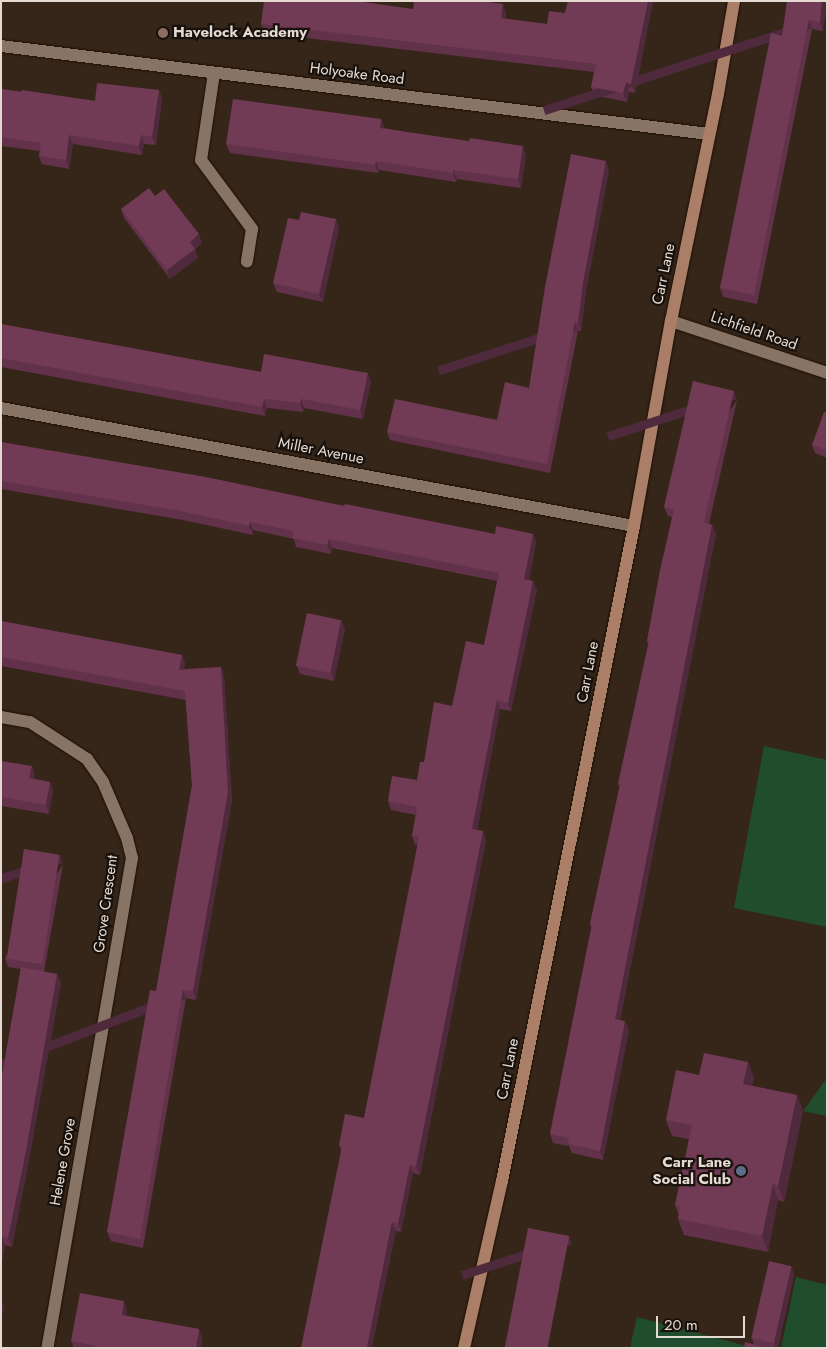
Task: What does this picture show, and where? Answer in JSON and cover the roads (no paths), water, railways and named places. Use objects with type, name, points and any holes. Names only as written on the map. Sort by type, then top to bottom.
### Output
[{"type":"street","name":"Carr Lane","points":[[464,1348],[502,1181],[634,526],[671,321],[734,1]]},
{"type":"street","name":"Holyoake Road","points":[[1,46],[709,134]]},
{"type":"street","points":[[214,72],[201,160],[252,229],[247,262]]},
{"type":"street","name":"Lichfield Road","points":[[671,321],[827,373]]},
{"type":"street","name":"Miller Avenue","points":[[1,408],[634,526]]},
{"type":"street","name":"Grove Crescent","points":[[1,717],[30,722],[87,759],[103,782],[127,838],[132,858],[110,982]]},
{"type":"street","name":"Helene Grove","points":[[47,1348],[110,982]]},
{"type":"place","name":"Havelock Academy","points":[[163,33]]},
{"type":"place","name":"Carr Lane Social Club","points":[[741,1171]]}]
